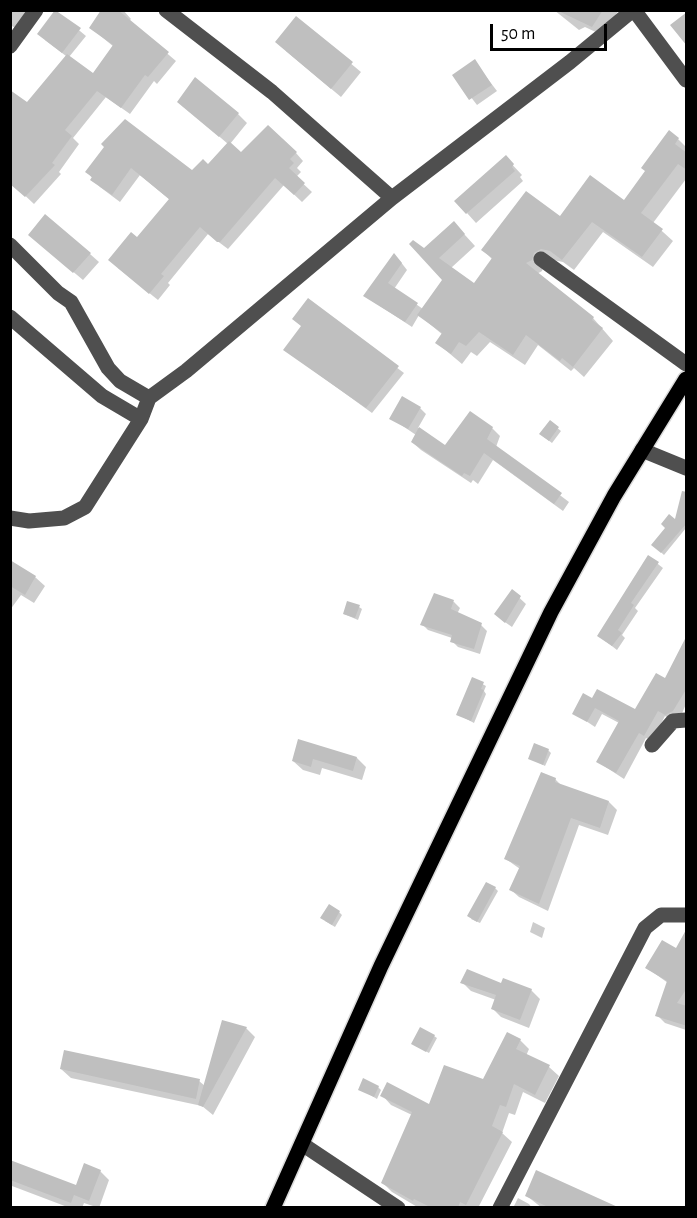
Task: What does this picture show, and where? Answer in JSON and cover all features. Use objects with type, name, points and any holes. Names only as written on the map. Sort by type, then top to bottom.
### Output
[{"type":"main road","points":[[273,1208],[381,966],[556,601],[642,450],[687,379]]},
{"type":"street","points":[[10,46],[36,10]]},
{"type":"street","points":[[166,10],[272,93],[392,198]]},
{"type":"street","points":[[10,518],[29,521],[64,518],[85,507],[141,419],[149,398],[186,371],[392,198],[570,62],[634,10],[687,80]]},
{"type":"street","points":[[10,245],[58,293],[71,302],[108,368],[120,381],[149,398]]},
{"type":"street","points":[[541,259],[687,364]]},
{"type":"street","points":[[10,317],[102,396],[141,419]]},
{"type":"street","points":[[642,450],[687,468]]},
{"type":"street","points":[[652,744],[673,721],[687,720]]},
{"type":"street","points":[[501,1208],[645,928],[661,915],[687,915]]},
{"type":"street","points":[[302,1144],[398,1208]]},
{"type":"building","points":[[55,10],[81,28],[62,53],[37,34]]},
{"type":"building","points":[[101,10],[118,10],[169,52],[148,77],[145,75],[121,108],[97,91],[65,130],[72,136],[52,163],[55,165],[25,197],[10,184],[10,90],[27,102],[67,54],[93,73],[113,45],[89,28]]},
{"type":"building","points":[[556,10],[603,10],[592,27]]},
{"type":"building","points":[[687,12],[687,46],[670,25]]},
{"type":"building","points":[[296,16],[353,62],[331,89],[275,42]]},
{"type":"building","points":[[475,59],[492,85],[469,100],[452,75]]},
{"type":"building","points":[[195,77],[239,113],[219,137],[177,102]]},
{"type":"building","points":[[125,119],[192,170],[203,159],[208,164],[229,141],[241,152],[268,125],[297,152],[290,159],[294,163],[289,168],[305,183],[294,195],[275,178],[220,242],[200,227],[161,274],[164,276],[149,294],[108,260],[131,232],[137,237],[169,199],[131,168],[112,195],[90,180],[92,177],[85,172],[104,147],[101,144]]},
{"type":"building","points":[[669,130],[679,138],[675,144],[687,153],[687,170],[678,164],[641,213],[663,229],[642,257],[592,222],[562,260],[550,251],[541,249],[534,253],[532,260],[526,263],[594,317],[592,320],[603,328],[573,367],[562,358],[560,361],[526,335],[513,355],[479,332],[466,346],[459,342],[451,354],[435,343],[442,333],[417,315],[442,280],[409,244],[413,240],[424,248],[454,221],[465,234],[439,258],[474,283],[492,258],[481,250],[526,191],[560,216],[590,175],[624,200],[645,171],[641,168]]},
{"type":"building","points":[[506,155],[514,164],[512,167],[515,171],[466,214],[454,201]]},
{"type":"building","points":[[45,214],[91,253],[73,273],[28,235]]},
{"type":"building","points":[[394,253],[402,263],[388,283],[418,303],[405,322],[363,296]]},
{"type":"building","points":[[308,298],[399,366],[366,408],[283,350],[301,326],[292,319]]},
{"type":"building","points":[[402,396],[421,407],[408,429],[389,419]]},
{"type":"building","points":[[470,411],[493,427],[487,439],[562,493],[554,504],[484,453],[470,476],[464,473],[462,476],[411,442],[419,427],[445,445]]},
{"type":"building","points":[[550,420],[559,427],[549,441],[539,434]]},
{"type":"building","points":[[682,491],[687,492],[687,523],[661,553],[651,545],[665,528],[661,524],[669,514],[675,519]]},
{"type":"building","points":[[648,555],[659,562],[631,603],[634,605],[618,630],[622,633],[612,646],[597,636]]},
{"type":"building","points":[[10,560],[36,576],[25,595],[10,586]]},
{"type":"building","points":[[512,589],[521,596],[505,623],[494,614]]},
{"type":"building","points":[[434,593],[454,600],[451,609],[482,623],[474,649],[450,642],[452,635],[420,625]]},
{"type":"building","points":[[347,601],[360,605],[355,618],[343,614]]},
{"type":"building","points":[[687,635],[687,688],[673,711],[665,715],[658,711],[644,736],[639,733],[616,773],[596,762],[619,721],[595,708],[587,722],[572,714],[583,693],[592,698],[597,689],[635,709],[656,673],[665,678]]},
{"type":"building","points":[[472,677],[484,682],[481,689],[484,690],[471,721],[456,715]]},
{"type":"building","points":[[298,739],[357,757],[353,771],[313,759],[311,767],[292,761]]},
{"type":"building","points":[[534,743],[549,749],[543,765],[528,759]]},
{"type":"building","points":[[541,772],[556,778],[555,782],[609,801],[600,828],[571,818],[539,904],[509,890],[520,866],[504,859]]},
{"type":"building","points":[[486,882],[496,887],[477,922],[467,916]]},
{"type":"building","points":[[329,904],[340,911],[332,925],[320,918]]},
{"type":"building","points":[[687,928],[687,988],[677,1003],[687,1006],[687,1026],[655,1016],[667,981],[645,968],[662,940],[676,948]]},
{"type":"building","points":[[467,969],[501,983],[503,978],[532,989],[520,1020],[491,1009],[496,995],[460,983]]},
{"type":"building","points":[[222,1020],[247,1027],[203,1107],[198,1105]]},
{"type":"building","points":[[420,1027],[435,1035],[426,1052],[411,1044]]},
{"type":"building","points":[[507,1032],[521,1039],[516,1049],[550,1065],[535,1095],[514,1084],[506,1107],[500,1105],[492,1126],[503,1132],[466,1205],[460,1202],[458,1208],[432,1208],[414,1199],[413,1201],[381,1183],[412,1112],[380,1096],[387,1082],[429,1104],[444,1065],[483,1079]]},
{"type":"building","points":[[64,1050],[200,1079],[196,1099],[60,1069]]},
{"type":"building","points":[[363,1078],[379,1086],[374,1097],[358,1090]]},
{"type":"building","points":[[10,1160],[76,1185],[84,1163],[101,1170],[89,1201],[74,1195],[71,1203],[10,1180]]},
{"type":"building","points":[[536,1170],[620,1208],[550,1208],[525,1196]]}]
